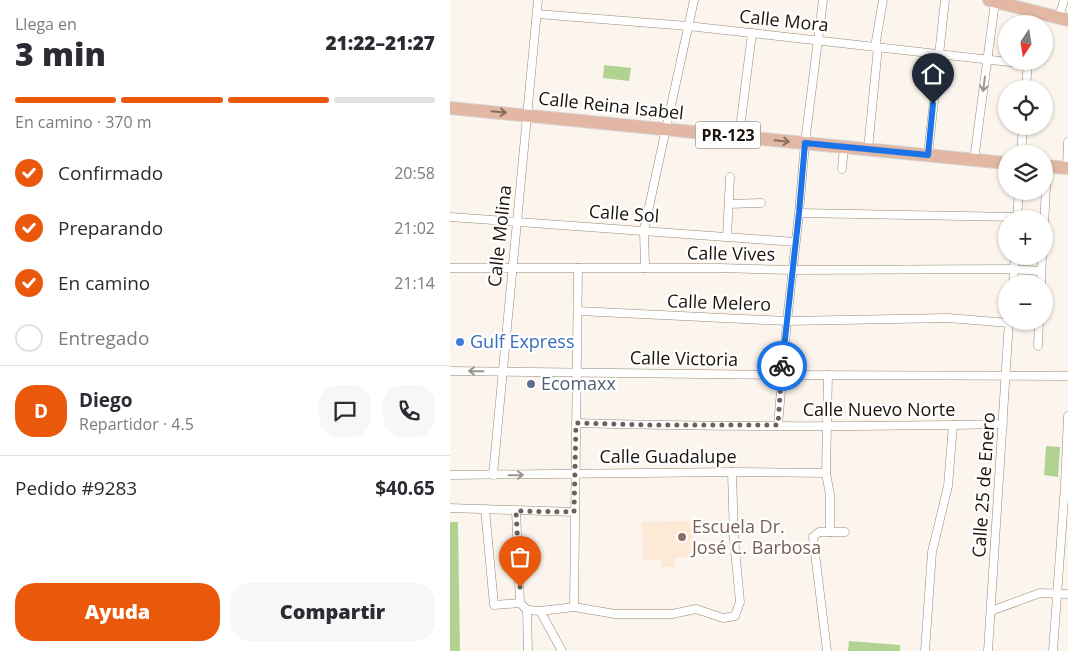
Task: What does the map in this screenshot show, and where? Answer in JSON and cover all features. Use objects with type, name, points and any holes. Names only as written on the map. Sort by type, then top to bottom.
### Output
[{"type":"main road","points":[[992,1],[1028,15]]},
{"type":"main road","name":"Calle Reina Isabel","points":[[450,108],[998,162]]},
{"type":"main road","points":[[1053,167],[1067,168]]},
{"type":"street","name":"Calle Molina","points":[[493,475],[501,372],[538,0]]},
{"type":"street","points":[[644,268],[644,230],[694,0]]},
{"type":"street","points":[[778,425],[805,143],[823,0]]},
{"type":"street","points":[[868,149],[876,47],[883,0]]},
{"type":"street","points":[[928,155],[938,54],[946,0]]},
{"type":"street","points":[[1063,19],[1064,0]]},
{"type":"street","points":[[974,160],[992,1]]},
{"type":"street","name":"Calle Mora","points":[[537,14],[688,26],[998,61]]},
{"type":"street","points":[[739,136],[752,33]]},
{"type":"street","points":[[1067,168],[1068,142]]},
{"type":"street","points":[[842,169],[844,148]]},
{"type":"street","points":[[727,237],[730,177]]},
{"type":"street","points":[[729,204],[761,203]]},
{"type":"street","points":[[799,213],[998,218]]},
{"type":"street","name":"Calle Sol","points":[[450,217],[795,242]]},
{"type":"street","points":[[1014,265],[1014,275]]},
{"type":"street","points":[[1041,265],[1041,275]]},
{"type":"street","name":"Calle Vives","points":[[450,268],[1014,269],[1041,271]]},
{"type":"street","points":[[574,607],[578,268]]},
{"type":"street","name":"Calle Melero","points":[[578,312],[787,321],[948,318],[998,321]]},
{"type":"street","name":"Calle 25 de Enero","points":[[988,651],[1008,330]]},
{"type":"street","points":[[1038,346],[1039,330]]},
{"type":"street","name":"Calle Victoria","points":[[450,371],[1068,376]]},
{"type":"street","points":[[828,375],[826,473],[830,495],[830,532]]},
{"type":"street","points":[[1053,651],[1068,416]]},
{"type":"street","name":"Calle Nuevo Norte","points":[[576,423],[827,426],[1003,424]]},
{"type":"street","points":[[925,651],[932,552],[948,486],[953,425]]},
{"type":"street","points":[[516,511],[520,603],[527,610],[540,611],[574,607],[615,614],[672,614],[696,609],[724,618],[735,616],[740,602],[734,539],[732,472]]},
{"type":"street","name":"Calle Guadalupe","points":[[450,475],[826,473]]},
{"type":"street","points":[[450,508],[574,512]]},
{"type":"street","points":[[485,509],[494,605],[520,603]]},
{"type":"street","points":[[827,651],[813,537],[816,533],[846,532]]},
{"type":"street","points":[[991,611],[1040,593],[1068,594]]},
{"type":"street","points":[[527,610],[528,651]]},
{"type":"street","points":[[540,611],[562,651]]},
{"type":"shaded area","points":[[692,521],[692,558],[675,558],[675,567],[661,567],[661,560],[643,560],[642,522]]},
{"type":"green space","points":[[604,65],[631,68],[629,81],[603,78]]},
{"type":"green space","points":[[1046,446],[1060,447],[1058,477],[1044,475]]},
{"type":"green space","points":[[450,522],[458,522],[460,651],[450,651]]},
{"type":"green space","points":[[849,641],[900,645],[900,651],[848,651]]},
{"type":"way so far","points":[[520,587],[516,511],[574,512],[576,423],[778,425],[782,366]]},
{"type":"place","name":"Gulf Express","points":[[460,342]]},
{"type":"place","name":"Ecomaxx","points":[[531,384]]},
{"type":"place","name":"Escuela Dr. José C. Barbosa","points":[[682,537]]},
{"type":"route","points":[[782,366],[805,143],[928,155],[933,104]]}]
